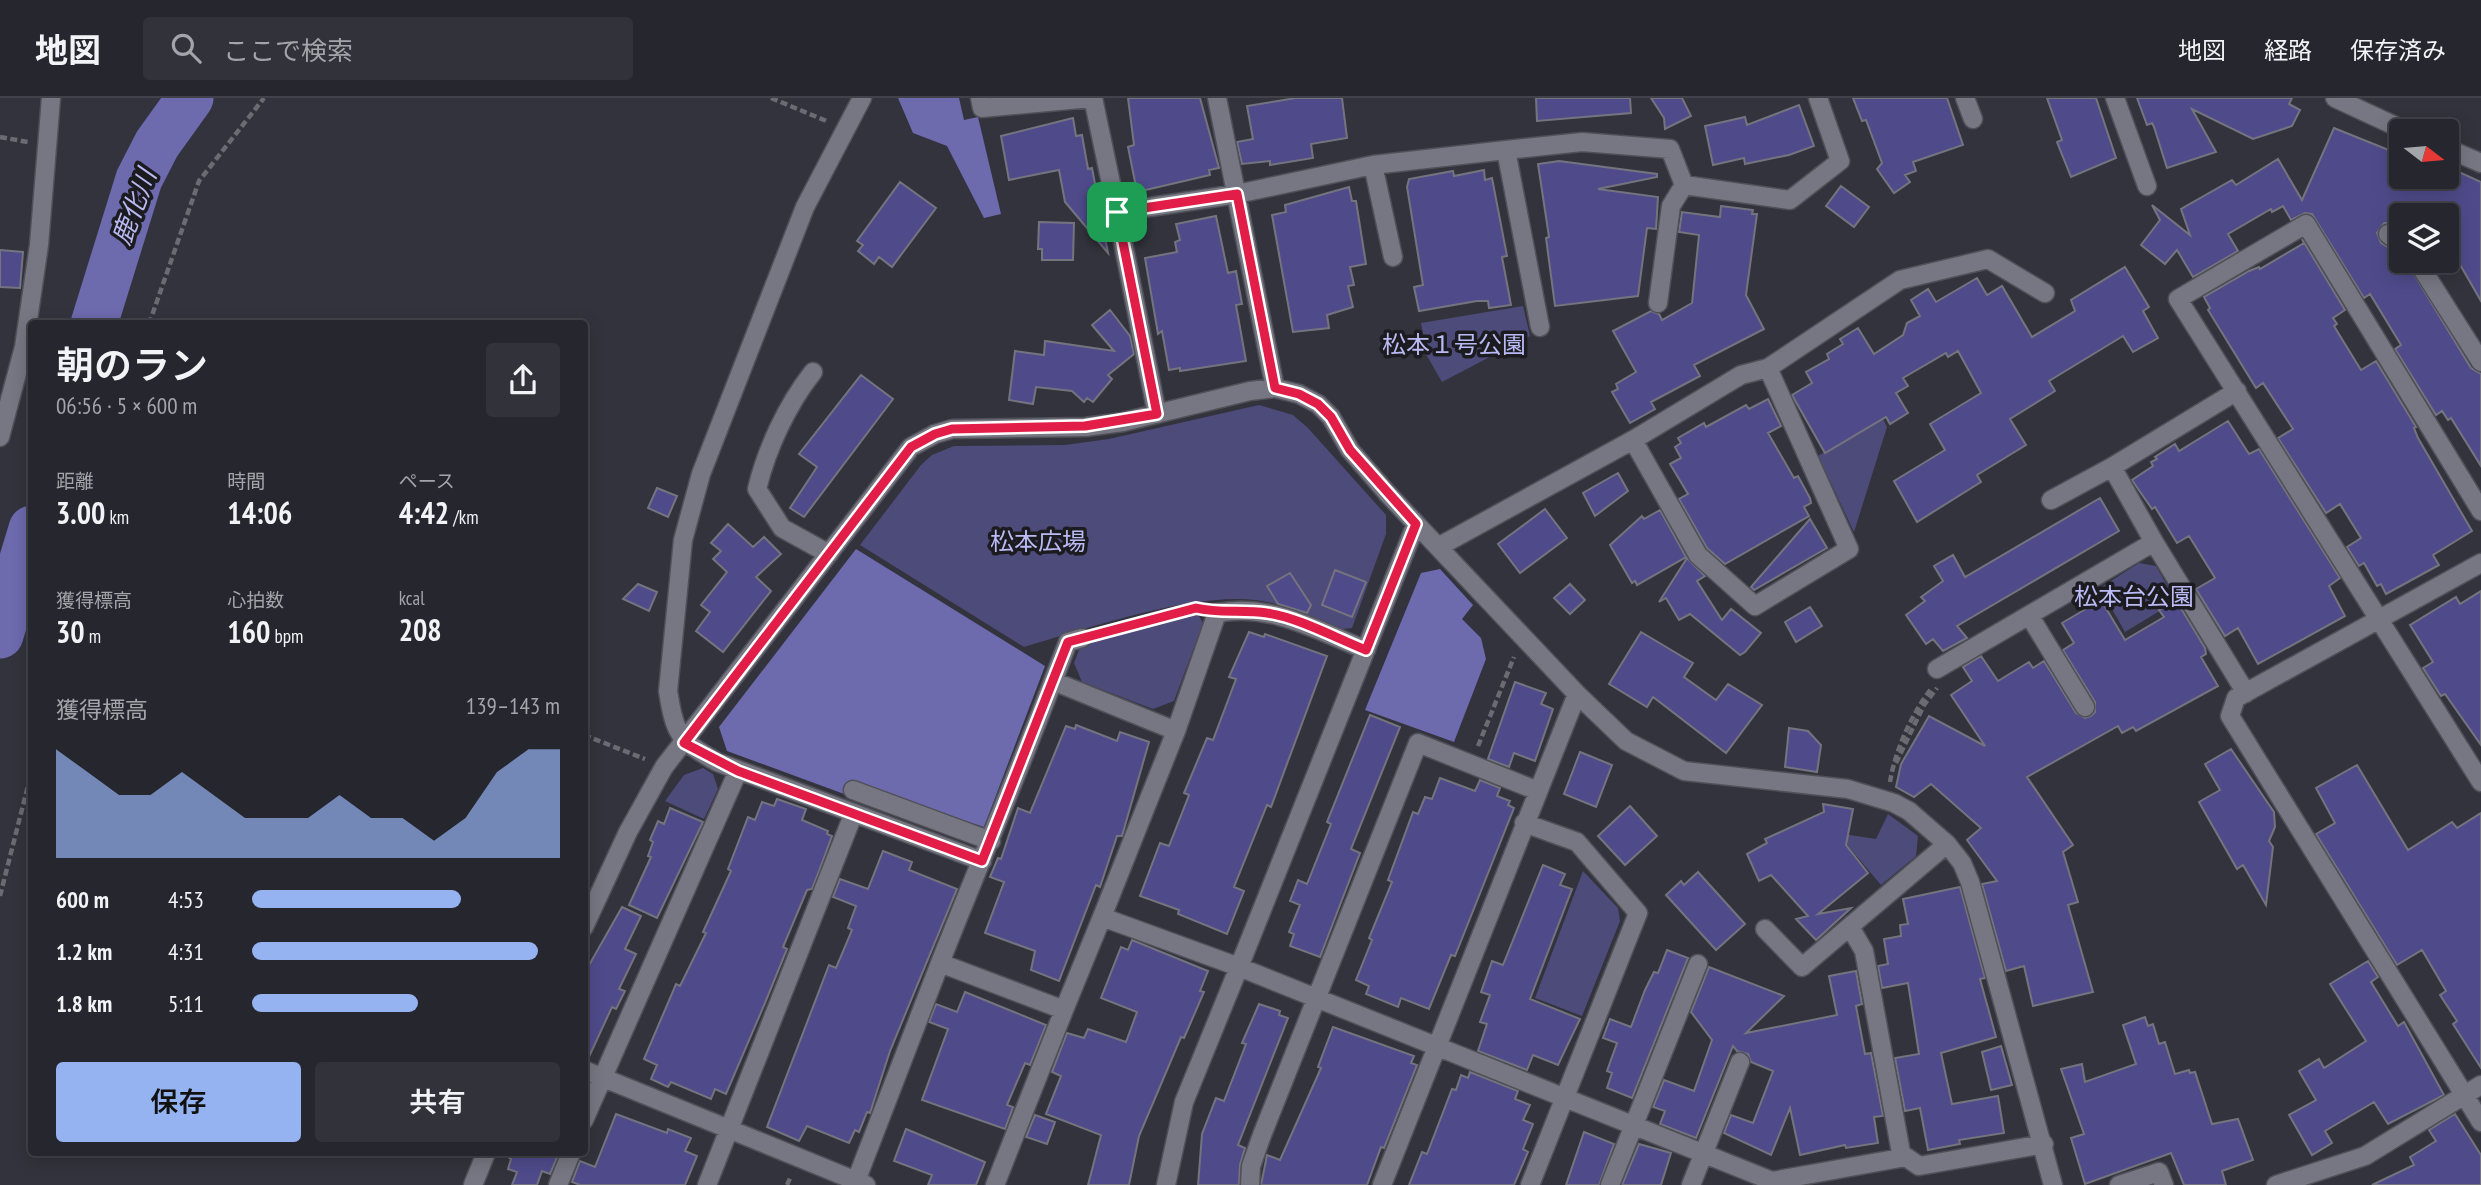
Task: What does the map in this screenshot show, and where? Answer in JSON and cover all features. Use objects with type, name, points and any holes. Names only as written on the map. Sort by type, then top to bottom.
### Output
[{"type":"street","points":[[0,437],[26,335],[38,245],[51,98]]},
{"type":"street","points":[[862,98],[844,128],[776,277],[705,461],[687,526],[668,691],[671,715],[684,743],[738,771],[982,861]]},
{"type":"street","points":[[980,98],[982,108],[1092,98],[1157,414]]},
{"type":"street","points":[[1217,98],[1275,388]]},
{"type":"street","points":[[1684,185],[1790,200],[1840,160],[1818,98]]},
{"type":"street","points":[[1965,98],[1973,120]]},
{"type":"street","points":[[2115,98],[2147,186]]},
{"type":"street","points":[[2335,98],[2389,123]]},
{"type":"street","points":[[1117,212],[1237,194],[1373,165],[1582,142],[1670,149],[1684,185]]},
{"type":"street","points":[[1506,150],[1540,327]]},
{"type":"street","points":[[2459,154],[2481,163]]},
{"type":"street","points":[[1373,165],[1393,257]]},
{"type":"street","points":[[1658,303],[1671,206],[1684,185]]},
{"type":"street","points":[[2481,511],[2306,224],[2178,299],[2481,782]]},
{"type":"street","points":[[1438,547],[1633,440],[1741,375],[1768,368],[1899,280],[1988,260],[2045,293]]},
{"type":"street","points":[[2425,273],[2481,362]]},
{"type":"street","points":[[1633,440],[1698,555],[1755,606],[1849,549],[1768,368]]},
{"type":"street","points":[[813,372],[798,391],[763,465],[757,489],[782,528],[829,554]]},
{"type":"street","points":[[588,918],[628,832],[664,767],[911,447],[935,434],[972,427],[1085,426],[1157,414],[1219,397],[1275,388],[1299,394],[1318,404],[1331,417],[1350,450],[1416,524],[1577,694],[1626,741],[1684,771],[1848,789],[1888,801],[1909,811],[1947,844],[1962,863],[1970,882],[2044,1144],[2053,1185]]},
{"type":"street","points":[[2051,500],[2112,467],[2237,391]]},
{"type":"street","points":[[2112,467],[2154,542],[2246,693]]},
{"type":"street","points":[[1166,1185],[1184,1101],[1416,524]]},
{"type":"street","points":[[1939,673],[2029,615],[2154,542]]},
{"type":"street","points":[[2481,563],[2236,698],[2230,716],[2473,1090],[2481,1122]]},
{"type":"street","points":[[995,1185],[1176,731],[1217,614],[1236,610],[1270,613],[1366,650]]},
{"type":"street","points":[[2029,615],[2085,707]]},
{"type":"street","points":[[588,1072],[862,1184],[940,962],[991,841],[1068,642],[1082,638]]},
{"type":"street","points":[[1053,681],[1176,731]]},
{"type":"street","points":[[1382,1185],[1577,694]]},
{"type":"street","points":[[1250,1185],[1251,1166],[1262,1135],[1318,1000],[1418,743],[1538,791]]},
{"type":"street","points":[[588,1110],[738,771]]},
{"type":"street","points":[[853,790],[991,841]]},
{"type":"street","points":[[707,1185],[853,815]]},
{"type":"street","points":[[1524,823],[1577,842],[1638,913],[1530,1185]]},
{"type":"street","points":[[1765,929],[1802,967],[1947,844]]},
{"type":"street","points":[[1102,916],[1239,967],[1772,1181],[1902,1158],[1919,1166],[2044,1144]]},
{"type":"street","points":[[1850,927],[1864,951],[1902,1158]]},
{"type":"street","points":[[940,962],[1065,1010]]},
{"type":"street","points":[[1610,1185],[1698,964]]},
{"type":"street","points":[[1691,1185],[1740,1062]]},
{"type":"street","points":[[2276,1185],[2365,1156],[2473,1090]]},
{"type":"street","points":[[472,1185],[485,1156]]},
{"type":"street","points":[[558,1185],[570,1156]]},
{"type":"street","points":[[2119,1185],[2159,1172],[2164,1185]]},
{"type":"path","points":[[150,320],[199,181],[264,98]]},
{"type":"path","points":[[771,98],[844,128]]},
{"type":"path","points":[[1082,638],[1196,608],[1217,614]]},
{"type":"path","points":[[1472,764],[1522,636]]},
{"type":"path","points":[[1888,801],[1894,757],[1920,704],[1939,673]]},
{"type":"path","points":[[588,737],[664,767]]},
{"type":"path","points":[[0,896],[28,786]]},
{"type":"green space","name":"松本１号公園","points":[[1523,306],[1530,336],[1442,382],[1427,356],[1421,323]]},
{"type":"green space","name":"松本広場","points":[[1259,405],[1293,415],[1308,428],[1386,515],[1386,534],[1352,628],[1343,629],[1272,603],[1246,599],[1215,600],[1148,612],[1024,647],[860,545],[921,465],[932,455],[954,446],[1065,445],[1109,439]]},
{"type":"green space","points":[[1882,417],[1887,427],[1854,532],[1818,456]]},
{"type":"green space","name":"松本台公園","points":[[2139,563],[2156,566],[2176,601],[2125,632],[2100,588]]},
{"type":"green space","points":[[1197,613],[1203,623],[1174,701],[1153,709],[1082,682],[1074,663],[1082,642]]},
{"type":"green space","points":[[703,768],[713,774],[718,789],[704,819],[665,801],[684,775]]},
{"type":"green space","points":[[1888,814],[1918,836],[1916,856],[1881,885],[1837,833],[1876,839]]},
{"type":"green space","points":[[1583,871],[1618,908],[1620,921],[1582,1016],[1535,998]]},
{"type":"shaded area","points":[[898,98],[959,98],[964,120],[978,117],[1001,214],[984,218],[947,146],[913,133]]},
{"type":"shaded area","points":[[856,549],[1045,666],[984,827],[850,783],[844,794],[727,751],[719,727]]},
{"type":"shaded area","points":[[1440,569],[1473,605],[1462,619],[1481,638],[1486,659],[1454,742],[1365,710],[1421,573]]},
{"type":"building","points":[[1128,98],[1200,98],[1219,168],[1209,170],[1210,175],[1137,192],[1128,147],[1134,145]]},
{"type":"building","points":[[1296,98],[1342,98],[1347,138],[1311,144],[1313,158],[1270,165],[1270,161],[1242,164],[1237,142],[1253,139],[1247,106]]},
{"type":"building","points":[[1536,98],[1630,98],[1631,113],[1537,121]]},
{"type":"building","points":[[1651,98],[1682,98],[1691,116],[1665,129],[1664,118]]},
{"type":"building","points":[[1853,98],[1947,98],[1963,145],[1913,162],[1916,171],[1905,175],[1910,182],[1894,193],[1877,169],[1882,163],[1866,120],[1862,121]]},
{"type":"building","points":[[2047,98],[2096,98],[2116,158],[2071,177],[2057,142],[2062,140]]},
{"type":"building","points":[[2137,98],[2292,98],[2289,104],[2300,110],[2292,126],[2253,139],[2192,109],[2216,152],[2167,168],[2154,127],[2152,123],[2147,125]]},
{"type":"building","points":[[1799,105],[1814,146],[1789,155],[1745,164],[1744,158],[1713,165],[1705,126],[1745,117],[1747,125]]},
{"type":"building","points":[[1073,118],[1076,136],[1082,135],[1088,169],[1092,168],[1108,253],[1065,202],[1059,170],[1009,180],[1001,136]]},
{"type":"building","points":[[2334,128],[2389,150],[2389,189],[2459,189],[2459,172],[2481,182],[2481,301],[2459,263],[2459,203],[2389,203],[2389,223],[2384,223],[2377,233],[2381,243],[2389,248],[2389,273],[2413,273],[2471,368],[2481,374],[2481,466],[2451,418],[2448,420],[2442,411],[2436,415],[2395,349],[2401,345],[2370,294],[2364,298],[2312,214],[2305,213],[2291,220],[2283,206],[2272,212],[2271,209],[2228,234],[2238,251],[2193,277],[2177,250],[2165,264],[2141,245],[2160,220],[2152,205],[2190,235],[2181,209],[2232,180],[2236,185],[2278,159],[2302,200]]},
{"type":"building","points":[[1559,161],[1657,174],[1657,177],[1598,189],[1658,197],[1656,229],[1647,228],[1638,296],[1555,306],[1546,238],[1549,237],[1538,164]]},
{"type":"building","points":[[1484,170],[1485,180],[1492,178],[1507,256],[1502,257],[1511,305],[1489,308],[1488,301],[1477,301],[1419,311],[1414,287],[1423,285],[1407,187],[1409,179],[1453,171],[1454,176]]},
{"type":"building","points":[[900,182],[936,208],[892,267],[879,257],[874,264],[858,251],[863,245],[857,241]]},
{"type":"building","points":[[1841,186],[1869,207],[1854,227],[1826,206]]},
{"type":"building","points":[[1349,187],[1352,201],[1356,201],[1366,264],[1350,267],[1354,285],[1348,286],[1353,307],[1327,315],[1329,328],[1293,332],[1272,215],[1286,212],[1285,205]]},
{"type":"building","points":[[1721,206],[1753,210],[1752,214],[1757,214],[1746,295],[1764,329],[1694,365],[1700,376],[1651,402],[1655,409],[1630,423],[1612,392],[1618,389],[1616,384],[1636,372],[1613,331],[1651,311],[1659,314],[1662,320],[1692,303],[1699,235],[1679,232],[1682,212],[1720,217]]},
{"type":"building","points":[[1216,216],[1228,273],[1236,271],[1242,304],[1236,305],[1246,361],[1180,371],[1180,368],[1169,370],[1162,331],[1158,334],[1145,258],[1177,252],[1175,242],[1180,240],[1176,224]]},
{"type":"building","points":[[1039,222],[1074,223],[1073,260],[1042,260],[1042,249],[1038,249]]},
{"type":"building","points":[[2302,239],[2345,310],[2333,318],[2337,324],[2334,326],[2361,370],[2376,361],[2416,427],[2414,428],[2418,438],[2472,531],[2433,555],[2439,565],[2386,594],[2381,584],[2377,586],[2364,563],[2359,566],[2347,547],[2361,538],[2340,504],[2326,513],[2278,438],[2293,429],[2263,383],[2256,388],[2208,310],[2210,308],[2204,297],[2304,243]]},
{"type":"building","points":[[0,250],[23,252],[20,288],[0,287]]},
{"type":"building","points":[[2125,267],[2149,307],[2143,311],[2158,338],[2133,352],[2123,336],[2049,381],[2055,391],[2010,419],[2026,445],[1977,475],[1981,482],[1917,522],[1894,481],[1945,450],[1930,424],[1981,393],[1958,351],[1948,357],[1946,353],[1903,378],[1908,386],[1896,393],[1908,413],[1890,424],[1886,417],[1825,453],[1792,395],[1812,383],[1806,372],[1829,359],[1827,354],[1843,344],[1840,339],[1858,328],[1874,354],[1903,335],[1907,323],[1920,316],[1911,300],[1928,289],[1936,302],[1977,278],[1987,295],[2002,286],[2032,337],[2075,311],[2071,300]]},
{"type":"building","points":[[1110,310],[1130,336],[1134,354],[1108,375],[1112,379],[1093,402],[1087,398],[1084,402],[1072,391],[1036,387],[1033,404],[1009,400],[1015,351],[1044,355],[1045,341],[1114,351],[1092,325]]},
{"type":"building","points":[[861,375],[893,399],[804,517],[790,508],[817,467],[799,454]]},
{"type":"building","points":[[1768,399],[1781,426],[1768,433],[1794,478],[1798,476],[1810,498],[1811,503],[1804,507],[1809,516],[1725,564],[1707,548],[1679,499],[1688,494],[1670,464],[1681,458],[1675,447],[1681,443],[1678,438],[1704,423],[1706,427],[1746,405],[1749,409]]},
{"type":"building","points":[[2228,421],[2249,454],[2259,449],[2340,578],[2329,586],[2345,616],[2258,664],[2238,628],[2225,636],[2196,589],[2215,578],[2189,536],[2177,543],[2155,507],[2152,509],[2132,480],[2153,466],[2151,462],[2157,459],[2155,457],[2175,444],[2179,451]]},
{"type":"building","points":[[1618,473],[1628,491],[1595,516],[1583,493]]},
{"type":"building","points":[[657,488],[677,496],[668,517],[648,508]]},
{"type":"building","points":[[2100,498],[2119,531],[1957,626],[1967,638],[1943,651],[1933,639],[1926,644],[1906,615],[1925,601],[1921,597],[1943,581],[1934,566],[1953,555],[1965,577]]},
{"type":"building","points":[[1545,509],[1567,538],[1520,573],[1498,544]]},
{"type":"building","points":[[1660,510],[1686,557],[1637,585],[1635,581],[1632,583],[1610,545],[1642,516],[1644,519]]},
{"type":"building","points":[[1810,519],[1827,548],[1754,590],[1751,587]]},
{"type":"building","points":[[728,524],[753,547],[764,537],[781,554],[756,577],[771,591],[723,652],[696,631],[710,612],[701,605],[727,572],[713,559],[721,551],[711,543]]},
{"type":"building","points":[[1687,558],[1705,576],[1697,581],[1722,620],[1731,609],[1761,633],[1740,655],[1690,614],[1679,620],[1666,598],[1659,602]]},
{"type":"building","points":[[1335,570],[1366,582],[1352,617],[1322,605]]},
{"type":"building","points":[[1290,573],[1311,605],[1307,613],[1278,604],[1267,586]]},
{"type":"building","points":[[638,584],[657,592],[649,611],[623,599]]},
{"type":"building","points":[[1570,584],[1585,600],[1570,614],[1554,598]]},
{"type":"building","points":[[2481,591],[2481,745],[2445,694],[2441,696],[2423,668],[2433,662],[2410,625],[2456,597],[2460,604]]},
{"type":"building","points":[[2101,600],[2125,640],[2164,617],[2159,610],[2176,600],[2205,648],[2206,654],[2201,657],[2218,686],[2136,731],[2133,727],[2122,733],[2118,726],[2027,777],[2073,845],[2063,852],[2078,902],[2068,905],[2093,992],[2033,1006],[2024,966],[2006,971],[1982,884],[1997,881],[1967,840],[1981,828],[1931,784],[1914,797],[1896,787],[1901,764],[1929,716],[1985,746],[1951,695],[1972,681],[1963,667],[1981,656],[1998,681],[2029,662],[2033,668],[2044,661],[2076,713],[2085,718],[2091,716],[2095,712],[2095,702],[2063,650],[2074,643],[2062,623]]},
{"type":"building","points":[[1810,607],[1822,626],[1796,642],[1785,622]]},
{"type":"building","points":[[1249,632],[1264,637],[1265,634],[1327,656],[1271,807],[1267,805],[1234,887],[1244,891],[1227,934],[1178,914],[1179,910],[1140,896],[1160,843],[1169,846],[1189,795],[1184,793],[1207,738],[1213,740],[1236,679],[1229,677]]},
{"type":"building","points":[[1641,632],[1693,663],[1684,677],[1716,700],[1728,684],[1762,705],[1726,753],[1653,697],[1647,707],[1609,684]]},
{"type":"building","points":[[1515,682],[1546,693],[1541,704],[1553,709],[1535,761],[1514,753],[1509,767],[1488,759]]},
{"type":"building","points":[[1370,715],[1400,727],[1351,849],[1360,853],[1320,957],[1290,946],[1294,934],[1289,932],[1300,905],[1290,901],[1298,880],[1307,884],[1331,824],[1327,822]]},
{"type":"building","points":[[1076,725],[1117,741],[1120,732],[1149,742],[1122,836],[1117,836],[1100,887],[1096,885],[1059,981],[1031,970],[1035,951],[985,933],[1004,882],[990,877],[998,858],[1001,859],[1018,808],[1030,813],[1066,726],[1075,729]]},
{"type":"building","points":[[1789,728],[1808,731],[1821,745],[1817,772],[1785,767]]},
{"type":"building","points":[[2231,749],[2274,812],[2275,827],[2269,841],[2273,847],[2266,905],[2243,865],[2237,869],[2199,802],[2220,790],[2205,764]]},
{"type":"building","points":[[1580,752],[1612,765],[1596,807],[1564,794]]},
{"type":"building","points":[[2357,765],[2408,850],[2452,822],[2457,828],[2481,813],[2481,1068],[2453,1024],[2457,1021],[2440,995],[2446,991],[2422,950],[2397,965],[2316,834],[2335,823],[2316,788]]},
{"type":"building","points":[[1440,778],[1475,791],[1480,780],[1500,788],[1497,796],[1510,801],[1508,805],[1514,808],[1455,956],[1451,955],[1429,1009],[1401,998],[1398,1007],[1366,994],[1369,986],[1356,980],[1372,940],[1369,938],[1392,882],[1388,880],[1413,812],[1418,814],[1425,797],[1432,799]]},
{"type":"building","points":[[777,799],[806,809],[802,820],[828,831],[827,834],[832,836],[819,871],[812,889],[807,890],[783,947],[787,949],[726,1094],[715,1089],[711,1099],[671,1082],[668,1087],[651,1079],[657,1065],[644,1059],[676,984],[680,986],[706,933],[703,932],[731,871],[728,869],[748,817],[755,820],[762,802],[774,806]]},
{"type":"building","points":[[1823,804],[1853,809],[1846,845],[1868,873],[1818,914],[1851,908],[1816,940],[1796,919],[1808,916],[1771,875],[1759,881],[1747,854],[1767,843],[1765,839],[1824,812]]},
{"type":"building","points":[[1630,806],[1657,836],[1625,865],[1598,836]]},
{"type":"building","points":[[670,808],[703,822],[657,918],[629,905],[651,857],[648,856],[653,842],[650,840],[658,821],[664,824]]},
{"type":"building","points":[[883,851],[912,862],[909,870],[957,889],[890,1051],[870,1113],[867,1112],[859,1132],[855,1130],[849,1143],[807,1126],[799,1141],[767,1127],[829,965],[836,968],[852,930],[848,928],[856,906],[833,897],[840,879],[868,889]]},
{"type":"building","points":[[1543,865],[1565,874],[1560,885],[1572,889],[1530,999],[1580,1019],[1558,1065],[1533,1055],[1527,1070],[1478,1051],[1487,1024],[1480,1022],[1490,995],[1481,992],[1492,961],[1503,965]]},
{"type":"building","points":[[1698,872],[1745,924],[1716,950],[1666,895],[1681,881],[1684,885]]},
{"type":"building","points":[[1960,887],[1985,978],[1980,979],[1996,1037],[1941,1053],[1952,1104],[1998,1096],[2004,1133],[1959,1140],[1960,1144],[1928,1150],[1920,1108],[1905,1111],[1895,1058],[1919,1054],[1908,983],[1882,988],[1878,966],[1888,964],[1884,939],[1901,936],[1900,925],[1908,924],[1903,899]]},
{"type":"building","points":[[622,907],[641,916],[625,949],[636,954],[619,989],[625,991],[616,1009],[612,1007],[588,1059],[588,967]]},
{"type":"building","points":[[1132,940],[1208,971],[1200,991],[1204,992],[1184,1038],[1181,1037],[1139,1136],[1129,1185],[1088,1185],[1101,1135],[1046,1114],[1061,1076],[1052,1072],[1067,1033],[1084,1038],[1088,1029],[1126,1042],[1137,1012],[1101,998],[1121,947],[1128,950]]},
{"type":"building","points":[[1667,950],[1688,958],[1632,1098],[1607,1088],[1612,1073],[1607,1071],[1617,1043],[1603,1038],[1610,1019],[1631,1027],[1645,990],[1654,972],[1658,973]]},
{"type":"building","points":[[2368,961],[2378,977],[2371,982],[2398,1026],[2404,1022],[2444,1095],[2388,1124],[2374,1102],[2325,1131],[2332,1143],[2312,1155],[2289,1115],[2316,1100],[2299,1071],[2319,1059],[2324,1068],[2366,1041],[2330,984]]},
{"type":"building","points":[[1709,967],[1784,996],[1746,1033],[1837,1015],[1829,976],[1856,971],[1862,1004],[1856,1006],[1865,1054],[1871,1053],[1883,1116],[1874,1117],[1878,1143],[1846,1148],[1845,1145],[1800,1155],[1790,1108],[1771,1155],[1724,1133],[1731,1115],[1753,1123],[1773,1071],[1751,1062],[1748,1054],[1737,1051],[1733,1046],[1696,1138],[1660,1124],[1665,1111],[1653,1107],[1664,1080],[1694,1091],[1712,1040],[1691,1012]]},
{"type":"building","points":[[965,992],[1046,1025],[1030,1065],[1025,1063],[1007,1105],[1013,1107],[1005,1129],[922,1100],[948,1029],[929,1022],[936,1004],[957,1012]]},
{"type":"building","points":[[1259,1004],[1280,1011],[1279,1015],[1288,1018],[1238,1145],[1245,1148],[1240,1165],[1239,1185],[1198,1185],[1202,1134],[1216,1098],[1224,1101],[1246,1044],[1242,1043]]},
{"type":"building","points":[[2145,1017],[2148,1026],[2153,1024],[2159,1044],[2165,1042],[2175,1074],[2189,1070],[2190,1073],[2195,1072],[2212,1124],[2238,1119],[2253,1160],[2222,1171],[2226,1185],[2184,1185],[2171,1153],[2085,1184],[2071,1138],[2084,1134],[2061,1069],[2082,1064],[2085,1082],[2136,1064],[2123,1025]]},
{"type":"building","points":[[1333,1027],[1414,1056],[1411,1063],[1417,1065],[1384,1148],[1381,1147],[1367,1185],[1261,1185],[1267,1155],[1280,1160],[1321,1068],[1318,1067]]},
{"type":"building","points":[[2001,1046],[2012,1085],[1991,1090],[1982,1052]]},
{"type":"building","points":[[1470,1072],[1518,1091],[1515,1099],[1530,1105],[1523,1120],[1533,1124],[1523,1149],[1528,1152],[1514,1185],[1409,1185],[1422,1152],[1427,1154],[1452,1089],[1456,1090],[1461,1075],[1468,1078]]},
{"type":"building","points":[[616,1114],[667,1133],[668,1129],[691,1138],[685,1151],[697,1156],[685,1185],[580,1185],[572,1182],[580,1161],[595,1167]]},
{"type":"building","points":[[2455,1114],[2481,1155],[2481,1185],[2372,1185],[2414,1165],[2410,1157],[2436,1141],[2429,1130]]},
{"type":"building","points":[[1035,1115],[1055,1122],[1047,1144],[1026,1137]]},
{"type":"building","points":[[906,1129],[985,1162],[976,1185],[928,1185],[932,1175],[894,1161]]},
{"type":"building","points":[[1584,1132],[1614,1144],[1599,1185],[1566,1185]]},
{"type":"building","points":[[1639,1144],[1671,1153],[1661,1185],[1622,1185]]},
{"type":"building","points":[[506,1156],[558,1156],[550,1174],[542,1171],[537,1185],[512,1185],[517,1172],[508,1169],[511,1159]]},
{"type":"waterway","name":"鹿化川","points":[[95,320],[139,179],[157,144],[190,98]]},
{"type":"waterway","name":"鹿化川","points":[[0,635],[28,542]]},
{"type":"route","points":[[1237,194],[1275,388],[1299,394],[1318,404],[1331,417],[1350,450],[1416,524],[1366,650],[1270,613],[1236,610],[1217,614],[1196,608],[1068,642],[982,861],[738,771],[684,743],[911,447],[935,434],[952,429],[1085,426],[1123,422],[1157,414],[1117,212],[1237,194]]}]
